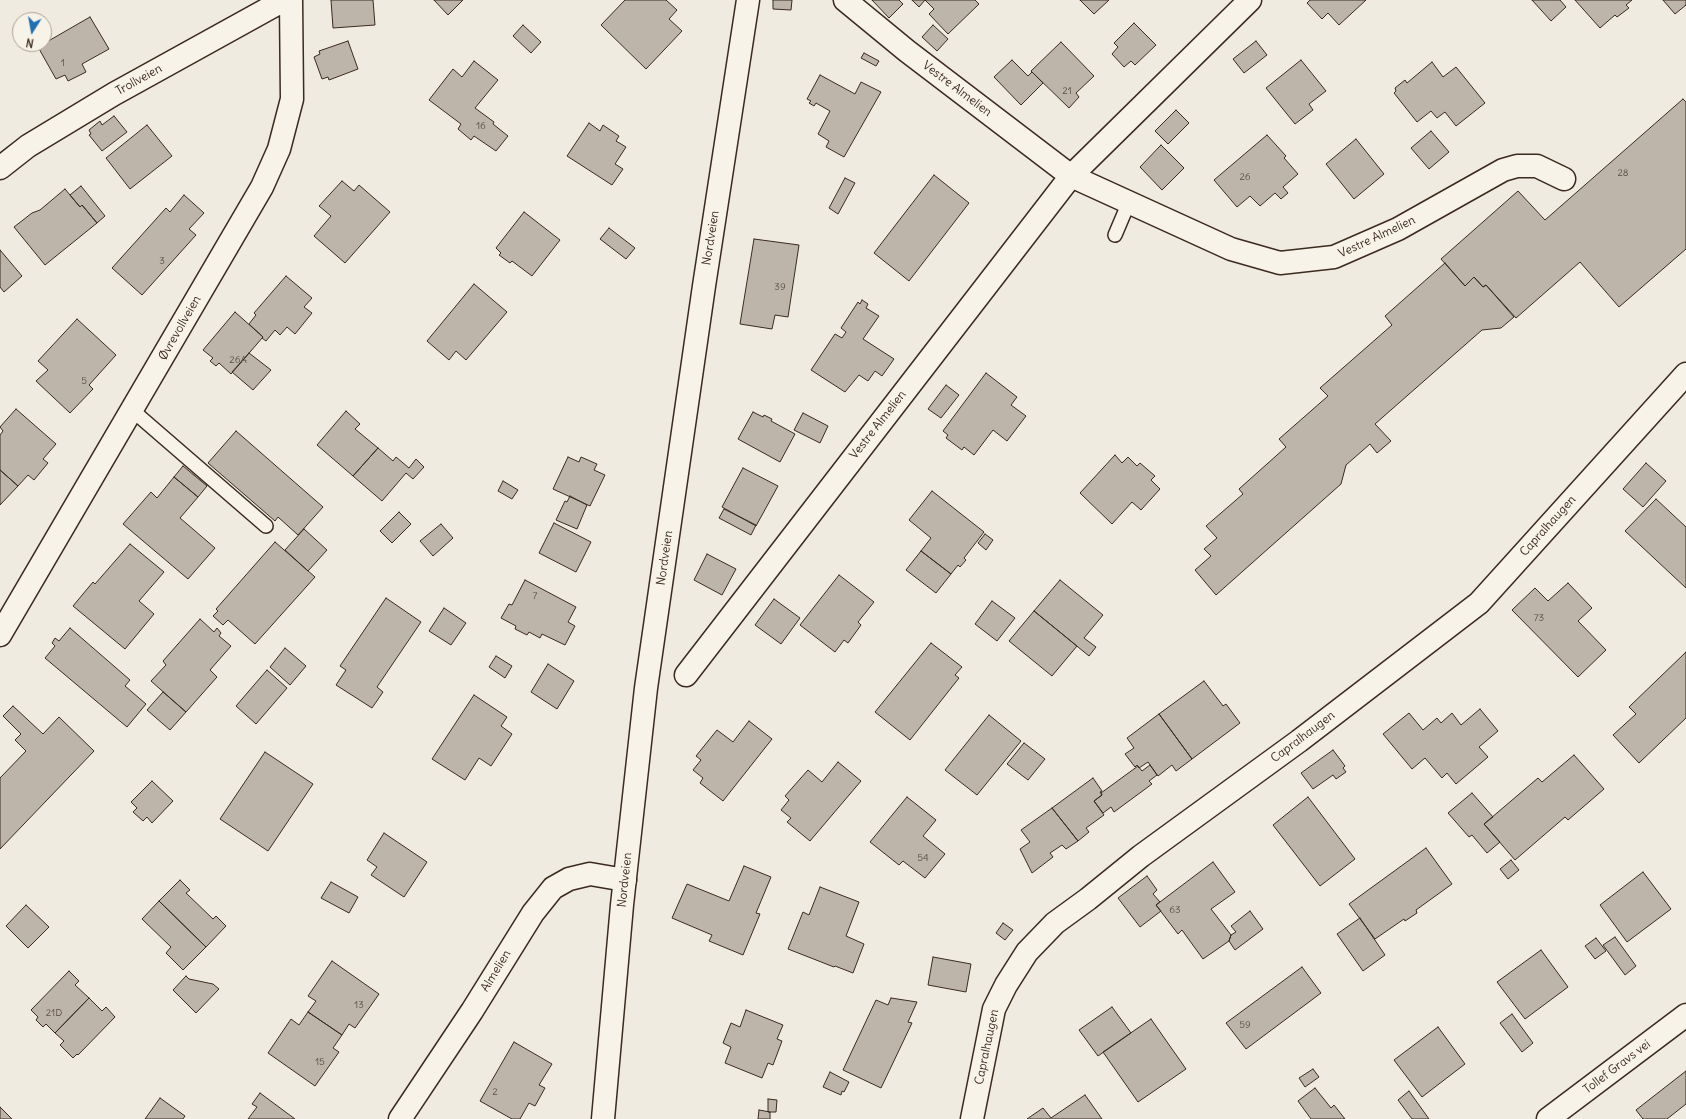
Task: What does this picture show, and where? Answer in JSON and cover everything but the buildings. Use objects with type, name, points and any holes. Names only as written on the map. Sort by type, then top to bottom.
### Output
[{"type":"street","name":"Trollveien","points":[[0,168],[28,146],[114,94],[284,0]]},
{"type":"street","name":"Øvrevollveien","points":[[0,635],[262,187],[279,149],[292,98],[291,0]]},
{"type":"street","name":"Nordveien","points":[[603,1119],[625,880],[648,672],[704,286],[748,0]]},
{"type":"street","name":"Vestre Almelien","points":[[845,0],[907,50],[1071,176],[1231,249],[1280,263],[1334,257],[1398,230],[1503,170],[1517,166],[1537,166],[1564,179]]},
{"type":"street","name":"Vestre Almelien","points":[[686,675],[1071,176],[1250,0]]},
{"type":"street","name":"Capralhaugen","points":[[972,1119],[994,1009],[1006,985],[1027,952],[1056,923],[1141,856],[1299,741],[1479,603],[1686,374]]},
{"type":"street","name":"Almelien","points":[[400,1119],[472,1011],[533,913],[553,888],[569,879],[590,874],[625,880]]},
{"type":"street","name":"Tollef Gravs vei","points":[[1548,1119],[1686,1015]]},
{"type":"lane","points":[[1115,235],[1129,202]]},
{"type":"lane","points":[[132,410],[266,526]]}]
